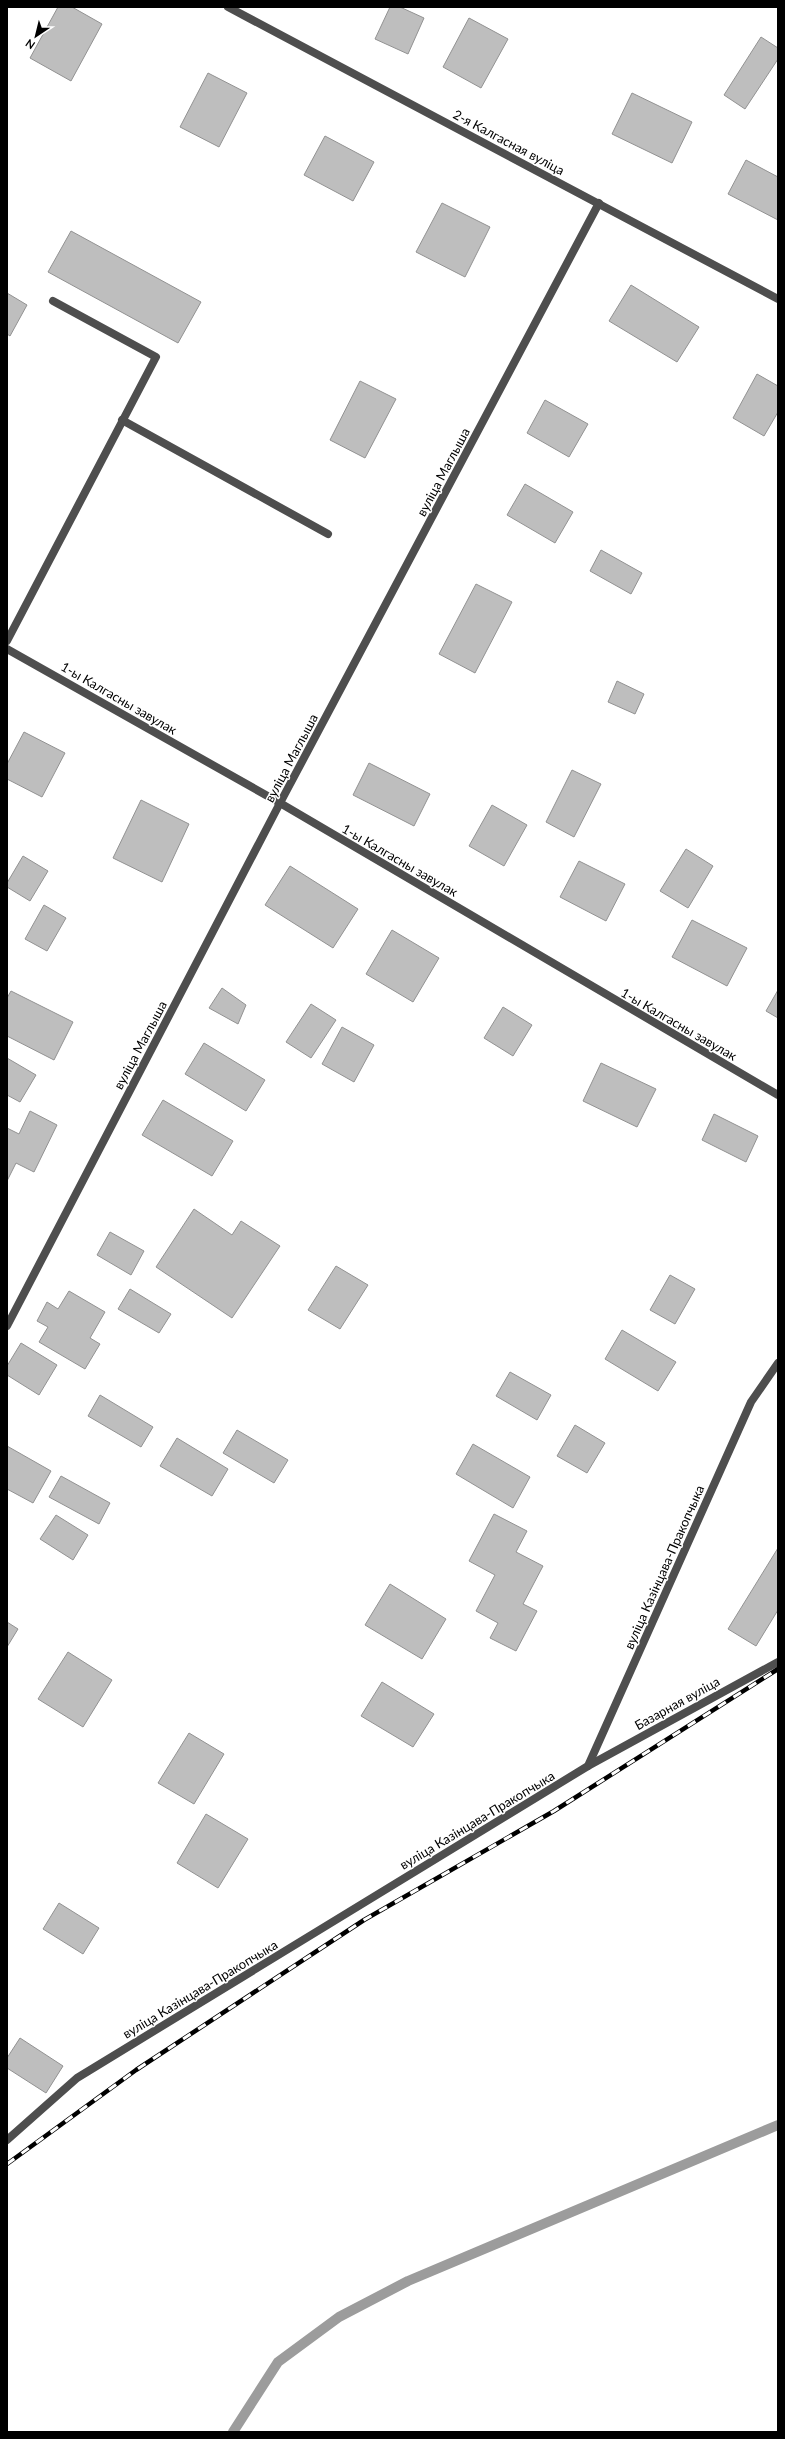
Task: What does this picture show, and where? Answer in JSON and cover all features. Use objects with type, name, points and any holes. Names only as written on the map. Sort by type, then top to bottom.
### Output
[{"type":"street","name":"2-я Калгасная вуліца","points":[[228,7],[778,299]]},
{"type":"street","name":"вуліца Маглыша","points":[[7,1326],[280,803],[599,203]]},
{"type":"street","points":[[7,641],[156,357],[53,301]]},
{"type":"street","points":[[122,420],[328,534]]},
{"type":"street","name":"1-ы Калгасны завулак","points":[[7,649],[280,803],[778,1096]]},
{"type":"street","name":"вуліца Казінцава-Пракопчыка","points":[[7,2140],[77,2078],[588,1766],[751,1402],[778,1363]]},
{"type":"street","name":"Базарная вуліца","points":[[588,1766],[778,1662]]},
{"type":"building","points":[[58,7],[72,7],[102,24],[71,81],[30,58]]},
{"type":"building","points":[[390,7],[400,7],[424,18],[408,54],[375,39]]},
{"type":"building","points":[[469,18],[508,39],[481,88],[443,67]]},
{"type":"building","points":[[761,37],[778,48],[778,59],[745,109],[724,95]]},
{"type":"building","points":[[208,73],[247,93],[219,147],[180,127]]},
{"type":"building","points":[[632,93],[692,122],[672,163],[612,134]]},
{"type":"building","points":[[325,136],[374,162],[353,201],[304,175]]},
{"type":"building","points":[[746,160],[778,177],[778,220],[728,194]]},
{"type":"building","points":[[442,203],[490,227],[465,277],[416,252]]},
{"type":"building","points":[[71,231],[201,302],[178,343],[48,272]]},
{"type":"building","points":[[631,285],[699,327],[677,362],[609,321]]},
{"type":"building","points":[[7,293],[27,305],[10,336],[7,334]]},
{"type":"building","points":[[757,374],[778,386],[778,412],[764,436],[733,418]]},
{"type":"building","points":[[360,381],[396,399],[365,458],[330,440]]},
{"type":"building","points":[[545,400],[588,424],[569,457],[527,433]]},
{"type":"building","points":[[525,484],[573,512],[555,543],[507,515]]},
{"type":"building","points":[[601,550],[642,573],[631,594],[590,571]]},
{"type":"building","points":[[476,584],[512,602],[475,673],[439,654]]},
{"type":"building","points":[[617,681],[644,694],[635,714],[608,702]]},
{"type":"building","points":[[24,732],[65,753],[42,797],[7,779],[7,764]]},
{"type":"building","points":[[369,763],[430,794],[414,826],[353,795]]},
{"type":"building","points":[[572,770],[601,784],[574,837],[546,822]]},
{"type":"building","points":[[141,800],[189,824],[162,882],[113,858]]},
{"type":"building","points":[[492,805],[527,825],[504,866],[469,846]]},
{"type":"building","points":[[686,849],[713,866],[688,908],[660,891]]},
{"type":"building","points":[[23,856],[48,871],[30,901],[7,887],[7,883]]},
{"type":"building","points":[[579,861],[625,884],[606,921],[560,897]]},
{"type":"building","points":[[290,866],[358,909],[333,948],[265,905]]},
{"type":"building","points":[[44,905],[66,918],[47,951],[25,939]]},
{"type":"building","points":[[692,920],[747,948],[727,986],[672,957]]},
{"type":"building","points":[[392,930],[439,958],[413,1002],[366,974]]},
{"type":"building","points":[[222,988],[246,1005],[238,1024],[209,1008]]},
{"type":"building","points":[[778,990],[778,1018],[766,1011]]},
{"type":"building","points":[[11,991],[73,1022],[54,1060],[7,1036],[7,998]]},
{"type":"building","points":[[311,1004],[336,1020],[311,1058],[286,1042]]},
{"type":"building","points":[[503,1007],[532,1025],[513,1056],[484,1038]]},
{"type":"building","points":[[342,1027],[374,1045],[354,1082],[322,1064]]},
{"type":"building","points":[[204,1043],[265,1080],[246,1111],[185,1074]]},
{"type":"building","points":[[7,1058],[36,1075],[20,1102],[7,1095]]},
{"type":"building","points":[[601,1063],[656,1089],[637,1127],[583,1101]]},
{"type":"building","points":[[163,1100],[233,1141],[212,1176],[142,1135]]},
{"type":"building","points":[[30,1111],[57,1125],[34,1172],[16,1163],[7,1181],[7,1128],[19,1134]]},
{"type":"building","points":[[714,1114],[758,1136],[746,1162],[702,1140]]},
{"type":"building","points":[[194,1209],[232,1235],[241,1221],[280,1246],[232,1318],[156,1267]]},
{"type":"building","points":[[110,1232],[144,1251],[131,1275],[97,1255]]},
{"type":"building","points":[[336,1266],[368,1285],[340,1329],[308,1310]]},
{"type":"building","points":[[670,1275],[695,1289],[675,1324],[650,1310]]},
{"type":"building","points":[[130,1289],[171,1314],[159,1333],[118,1309]]},
{"type":"building","points":[[69,1291],[105,1312],[90,1338],[100,1344],[85,1369],[39,1342],[48,1327],[37,1321],[47,1302],[58,1309]]},
{"type":"building","points":[[622,1330],[676,1362],[658,1391],[605,1359]]},
{"type":"building","points":[[21,1343],[57,1365],[39,1395],[7,1375],[7,1366]]},
{"type":"building","points":[[510,1372],[551,1395],[537,1420],[496,1396]]},
{"type":"building","points":[[100,1395],[153,1427],[141,1447],[88,1416]]},
{"type":"building","points":[[575,1425],[605,1443],[587,1473],[557,1456]]},
{"type":"building","points":[[237,1430],[288,1460],[274,1483],[223,1453]]},
{"type":"building","points":[[177,1438],[228,1469],[212,1496],[160,1466]]},
{"type":"building","points":[[473,1444],[530,1477],[513,1508],[456,1474]]},
{"type":"building","points":[[7,1446],[51,1471],[33,1503],[7,1489]]},
{"type":"building","points":[[61,1476],[110,1503],[99,1524],[49,1497]]},
{"type":"building","points":[[494,1514],[527,1531],[516,1552],[543,1566],[523,1604],[537,1611],[516,1651],[490,1638],[498,1623],[476,1611],[495,1575],[469,1561]]},
{"type":"building","points":[[56,1515],[88,1535],[73,1560],[40,1539]]},
{"type":"building","points":[[778,1548],[778,1610],[756,1646],[728,1629]]},
{"type":"building","points":[[390,1584],[446,1619],[422,1659],[365,1625]]},
{"type":"building","points":[[7,1622],[18,1629],[7,1647]]},
{"type":"building","points":[[68,1652],[112,1680],[83,1727],[38,1699]]},
{"type":"building","points":[[382,1682],[434,1714],[413,1747],[361,1716]]},
{"type":"building","points":[[189,1733],[224,1754],[194,1804],[158,1783]]},
{"type":"building","points":[[206,1814],[248,1839],[218,1888],[177,1863]]},
{"type":"building","points":[[59,1903],[99,1928],[83,1954],[43,1929]]},
{"type":"building","points":[[20,2038],[63,2066],[46,2093],[7,2068],[7,2058]]},
{"type":"waterway","points":[[233,2432],[278,2362],[339,2317],[408,2281],[778,2125]]},
{"type":"railway","points":[[7,2164],[136,2070],[364,1920],[554,1811],[778,1669]]}]
